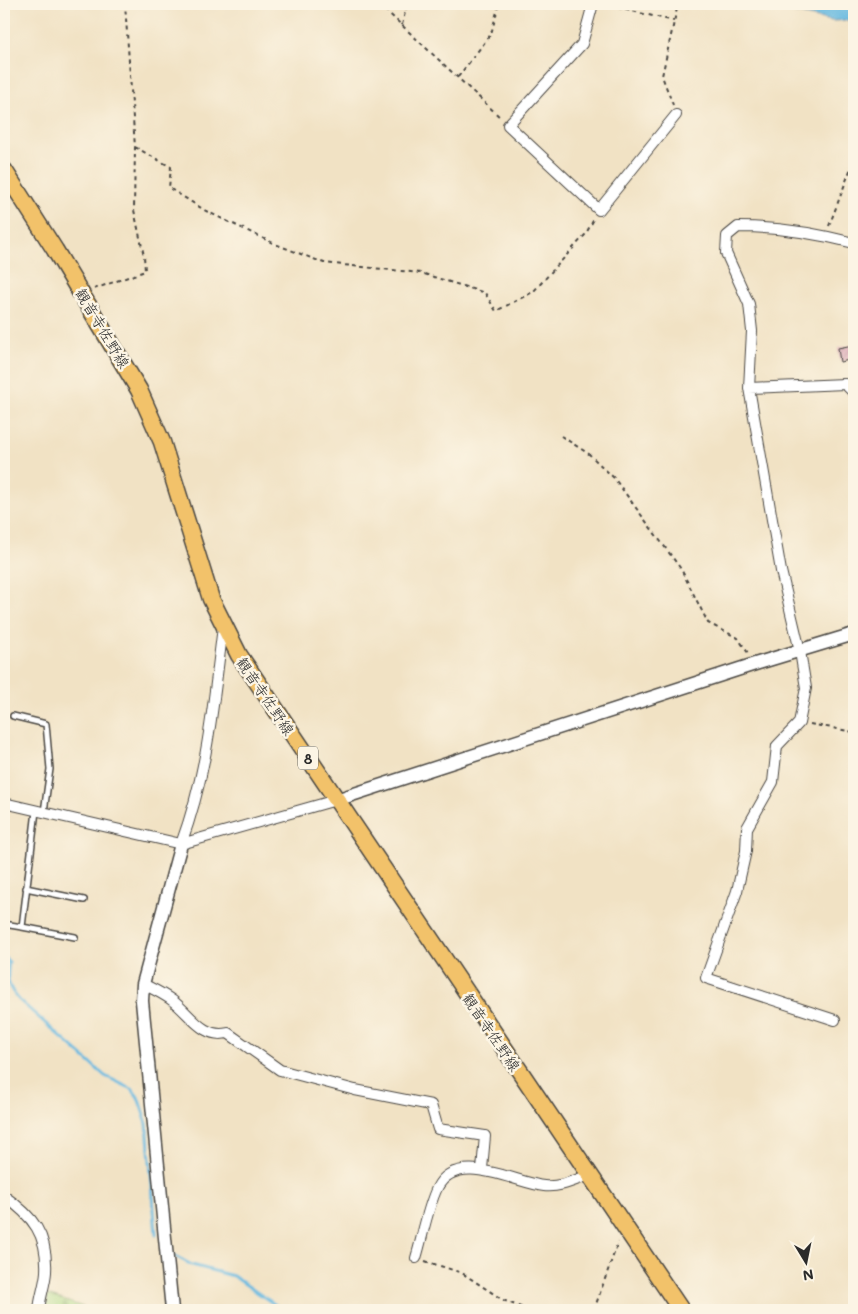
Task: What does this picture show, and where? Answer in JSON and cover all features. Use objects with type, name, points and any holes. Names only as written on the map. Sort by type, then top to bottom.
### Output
[{"type":"main road","name":"観音寺佐野線","points":[[4,170],[126,366],[150,413],[162,442],[211,599],[223,627],[239,655],[681,1310]]},
{"type":"street","points":[[593,4],[582,44],[508,125],[599,210],[676,115]]},
{"type":"street","points":[[835,1020],[706,978],[736,891],[746,851],[747,828],[773,782],[777,746],[799,722],[806,688],[800,651],[781,571],[749,388],[752,331],[749,304],[726,253],[727,236],[738,227],[760,227],[825,236],[854,243]]},
{"type":"street","points":[[749,388],[845,384],[854,392]]},
{"type":"street","points":[[172,1310],[142,1001],[143,984],[182,844],[196,804],[206,759],[223,627]]},
{"type":"street","points":[[4,803],[182,844],[336,800],[755,664],[854,634]]},
{"type":"street","points":[[143,984],[173,1001],[204,1030],[218,1035],[228,1033],[280,1070],[355,1090],[431,1105],[438,1129],[485,1136],[482,1170]]},
{"type":"street","points":[[416,1258],[438,1186],[448,1176],[462,1170],[482,1170],[545,1186],[562,1184],[589,1175]]},
{"type":"street","points":[[4,1196],[27,1213],[38,1226],[45,1253],[46,1274],[38,1310]]},
{"type":"lane","points":[[13,716],[46,724],[50,769],[26,888],[22,927]]},
{"type":"lane","points":[[26,888],[84,900]]},
{"type":"lane","points":[[4,924],[75,938]]},
{"type":"path","points":[[82,293],[145,271],[144,256],[134,210],[135,147],[125,4]]},
{"type":"path","points":[[378,4],[508,125]]},
{"type":"path","points":[[402,25],[407,4]]},
{"type":"path","points":[[458,77],[491,34],[499,4]]},
{"type":"path","points":[[600,4],[674,21]]},
{"type":"path","points":[[676,115],[662,76],[678,4]]},
{"type":"path","points":[[135,147],[171,167],[169,188],[206,211],[275,244],[324,263],[430,276],[485,293],[496,311],[533,292],[585,235],[599,210]]},
{"type":"path","points":[[825,236],[854,160]]},
{"type":"path","points":[[561,436],[589,454],[614,478],[681,569],[708,623],[738,638],[755,664]]},
{"type":"path","points":[[799,722],[854,732]]},
{"type":"path","points":[[594,1310],[623,1225]]},
{"type":"path","points":[[416,1258],[462,1273],[504,1300],[528,1310]]},
{"type":"green space","points":[[48,1295],[92,1310],[46,1310]]},
{"type":"water","points":[[754,4],[854,4],[854,20],[832,21]]},
{"type":"building","points":[[853,345],[854,359],[840,362],[838,348]]},
{"type":"waterway","points":[[4,957],[9,962],[8,978],[10,986],[19,1000],[105,1076],[132,1089],[138,1097],[147,1124],[156,1235]]},
{"type":"waterway","points":[[173,1255],[192,1265],[233,1276],[283,1310]]}]
